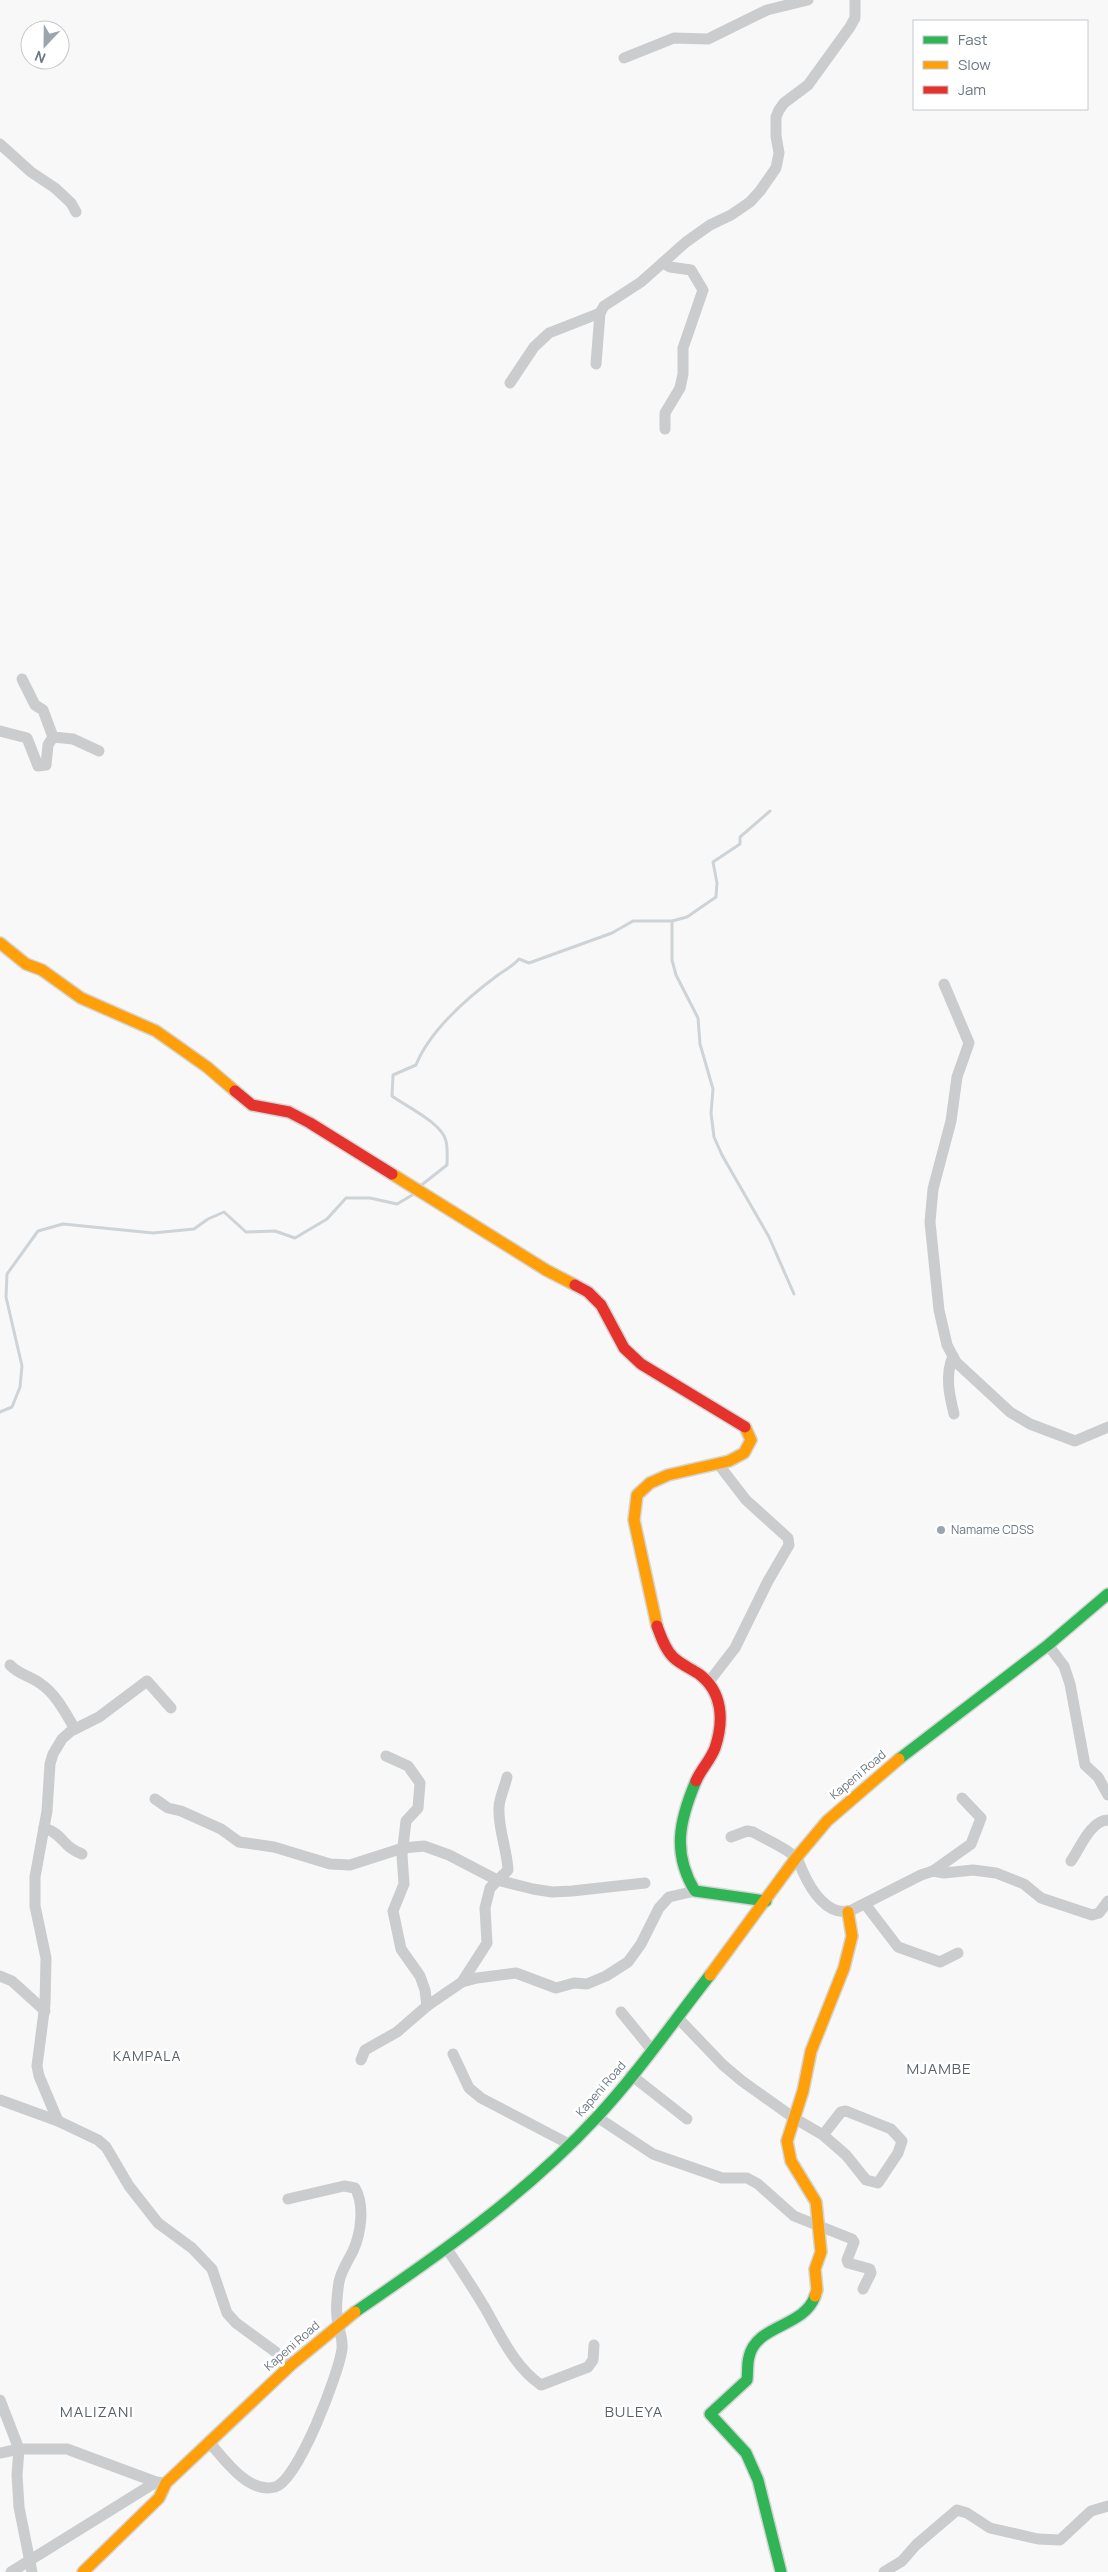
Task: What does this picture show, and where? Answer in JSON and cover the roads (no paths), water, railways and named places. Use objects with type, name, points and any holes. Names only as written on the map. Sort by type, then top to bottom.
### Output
[{"type":"street","points":[[624,58],[674,38],[708,39],[767,10],[808,0]]},
{"type":"street","points":[[596,364],[600,313],[604,306],[641,282],[686,242],[750,202],[768,181],[776,168],[779,153],[776,136],[776,117],[784,104],[808,84],[850,27],[855,18],[855,0]]},
{"type":"street","points":[[0,144],[31,172],[55,188],[71,204],[76,212]]},
{"type":"street","points":[[663,263],[670,267],[691,270],[703,290],[683,348],[680,388],[665,413],[665,429]]},
{"type":"street","points":[[510,384],[534,347],[549,333],[600,313]]},
{"type":"street","points":[[22,679],[35,705],[43,710],[53,737]]},
{"type":"street","points":[[0,731],[27,738],[38,766],[46,764],[48,745],[53,737]]},
{"type":"street","points":[[53,737],[73,739],[99,751]]},
{"type":"street","points":[[0,943],[26,964],[42,970],[80,998],[156,1031],[206,1067],[252,1105],[289,1112],[426,1194],[546,1270],[588,1292],[601,1305],[624,1348],[641,1364],[746,1428],[751,1440],[748,1452],[733,1461],[679,1471],[664,1477],[640,1493],[633,1509],[633,1521],[646,1568],[653,1609],[665,1646],[672,1656],[700,1674],[708,1683],[719,1702],[717,1744],[695,1784],[682,1825],[678,1852],[688,1882],[695,1891]]},
{"type":"street","points":[[944,984],[968,1043],[957,1077],[952,1121],[933,1189],[930,1222],[939,1310],[947,1345],[956,1362],[989,1394],[1010,1412],[1030,1424],[1075,1441],[1108,1427]]},
{"type":"street","points":[[952,1356],[948,1368],[948,1391],[954,1414]]},
{"type":"street","points":[[708,1683],[736,1648],[768,1581],[789,1545],[788,1538],[746,1500],[719,1465]]},
{"type":"street","name":"Kapeni Road","points":[[82,2572],[159,2498],[161,2482],[209,2442],[292,2364],[338,2324],[448,2249],[536,2177],[597,2118],[678,2018],[796,1858],[826,1821],[858,1792],[1048,1645],[1108,1594]]},
{"type":"street","points":[[1048,1645],[1064,1666],[1070,1684],[1085,1765],[1098,1776],[1108,1795]]},
{"type":"street","points":[[10,1665],[16,1671],[42,1684],[58,1702],[75,1729]]},
{"type":"street","points":[[58,2121],[37,2066],[45,2011],[46,1953],[35,1896],[35,1877],[44,1828],[52,1754],[62,1739],[75,1729],[99,1717],[147,1681],[171,1708]]},
{"type":"street","points":[[386,1756],[408,1766],[420,1783],[418,1808],[406,1821],[403,1848],[404,1884],[393,1911],[401,1949],[420,1976],[426,1990],[427,2006]]},
{"type":"street","points":[[361,2060],[365,2050],[398,2032],[427,2006],[462,1982],[487,1942],[486,1908],[490,1888],[497,1880],[505,1876],[508,1870],[508,1858],[502,1839],[499,1807],[507,1777]]},
{"type":"street","points":[[731,1837],[747,1831],[753,1832],[796,1858],[818,1897],[831,1908],[848,1912],[908,1880],[933,1871],[971,1844],[981,1818],[962,1798]]},
{"type":"street","points":[[155,1799],[168,1808],[181,1811],[221,1829],[239,1842],[274,1847],[330,1864],[350,1865],[403,1848],[424,1846],[449,1855],[497,1880],[512,1885],[552,1892],[587,1888],[608,1889],[645,1883]]},
{"type":"street","points":[[1071,1861],[1094,1826],[1101,1820],[1108,1820]]},
{"type":"street","points":[[44,1828],[58,1833],[68,1849],[82,1854]]},
{"type":"street","points":[[933,1871],[944,1873],[973,1870],[996,1873],[1024,1884],[1041,1898],[1092,1915],[1098,1913],[1108,1901]]},
{"type":"street","points":[[462,1982],[516,1973],[556,1988],[574,1983],[587,1984],[606,1976],[628,1962],[641,1944],[659,1908],[669,1897],[695,1891],[766,1901]]},
{"type":"street","points":[[865,1904],[898,1947],[940,1962],[958,1953]]},
{"type":"street","points":[[781,2572],[758,2480],[746,2453],[710,2414],[747,2380],[749,2356],[753,2348],[774,2329],[804,2315],[813,2302],[817,2290],[815,2269],[821,2252],[815,2200],[796,2171],[787,2149],[788,2134],[794,2118],[811,2051],[844,1968],[852,1932],[848,1912]]},
{"type":"street","points":[[0,1976],[12,1981],[45,2011]]},
{"type":"street","points":[[621,2012],[652,2050]]},
{"type":"street","points":[[678,2018],[723,2065],[794,2118],[823,2135],[846,2155],[866,2180],[878,2183],[898,2153],[902,2141],[891,2129],[846,2111],[842,2112],[823,2135]]},
{"type":"street","points":[[453,2054],[469,2088],[481,2098],[569,2144]]},
{"type":"street","points":[[632,2075],[687,2119]]},
{"type":"street","points":[[0,2100],[58,2121],[98,2140],[106,2147],[129,2186],[158,2223],[192,2248],[212,2269],[228,2313],[236,2323],[292,2364]]},
{"type":"street","points":[[597,2118],[653,2154],[722,2178],[747,2178],[758,2184],[794,2216],[852,2239],[854,2242],[847,2260],[848,2263],[870,2269],[871,2273],[863,2289]]},
{"type":"street","points":[[209,2442],[243,2477],[267,2487],[276,2487],[283,2483],[293,2472],[303,2453],[338,2365],[343,2341],[338,2324],[337,2311],[339,2280],[358,2236],[361,2208],[359,2194],[355,2188],[344,2186],[288,2199]]},
{"type":"street","points":[[448,2249],[507,2348],[527,2374],[541,2386],[588,2367],[593,2360],[594,2345]]},
{"type":"street","points":[[0,2400],[19,2449],[17,2475],[19,2507],[31,2566]]},
{"type":"street","points":[[0,2453],[19,2449],[67,2449],[161,2482]]},
{"type":"street","points":[[11,2572],[31,2566],[161,2482]]},
{"type":"street","points":[[884,2572],[902,2561],[916,2545],[957,2510],[967,2513],[990,2528],[1038,2539],[1060,2540],[1091,2512],[1108,2506]]},
{"type":"waterway","points":[[770,811],[740,837],[740,844],[713,862],[717,883],[716,897],[687,917],[672,921],[672,960],[676,975],[698,1018],[700,1044],[713,1089],[711,1113],[714,1137],[722,1155],[769,1237],[794,1294]]},
{"type":"waterway","points":[[419,1187],[447,1165],[446,1141],[443,1134],[431,1122],[392,1096],[393,1075],[416,1065],[430,1039],[462,1004],[519,959],[529,963],[612,933],[633,921],[672,921]]},
{"type":"waterway","points":[[0,1412],[12,1407],[20,1387],[22,1366],[6,1297],[7,1274],[38,1231],[63,1224],[153,1233],[194,1229],[208,1219],[224,1212],[246,1232],[275,1231],[295,1238],[327,1219],[346,1198],[370,1198],[397,1204],[414,1194]]},
{"type":"place","name":"Namame CDSS","points":[[941,1530]]},
{"type":"district","name":"KAMPALA","points":[[147,2056]]},
{"type":"district","name":"MJAMBE","points":[[939,2069]]},
{"type":"district","name":"MALIZANI","points":[[97,2412]]},
{"type":"district","name":"BULEYA","points":[[634,2412]]}]
